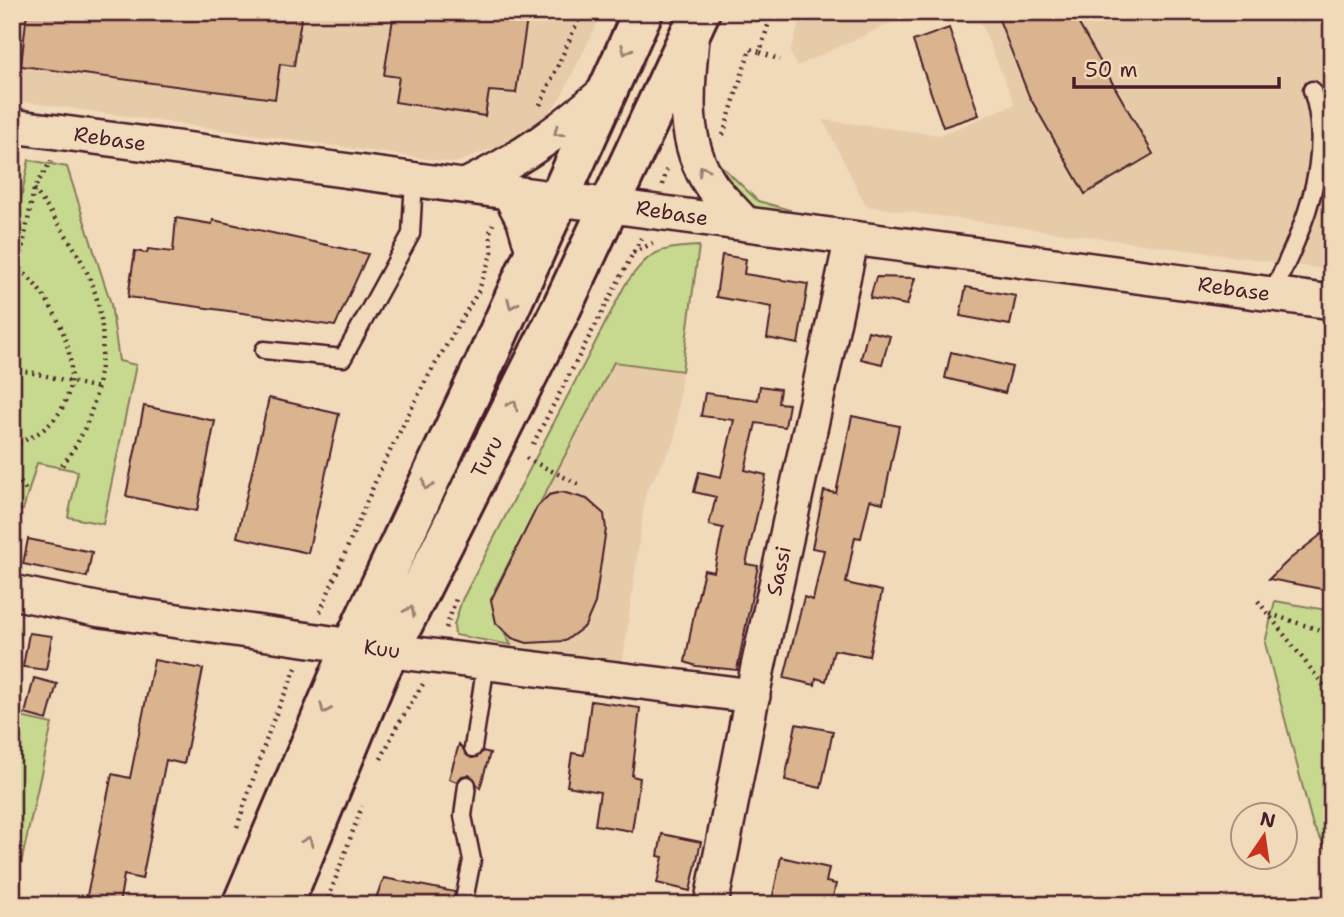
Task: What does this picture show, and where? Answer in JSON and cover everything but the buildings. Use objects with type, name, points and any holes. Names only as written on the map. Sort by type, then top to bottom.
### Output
[{"type":"main road","name":"Turu","points":[[242,905],[352,646],[534,255],[643,12]]},
{"type":"main road","name":"Turu","points":[[283,905],[390,651],[612,204],[696,21]]},
{"type":"street","points":[[696,21],[686,101],[694,155],[712,187],[746,224]]},
{"type":"street","points":[[465,186],[517,161],[609,87]]},
{"type":"street","name":"Rebase","points":[[12,125],[1332,302]]},
{"type":"street","points":[[506,190],[524,221],[534,255]]},
{"type":"street","name":"Sassi","points":[[711,905],[753,696],[852,238]]},
{"type":"street","name":"Kuu","points":[[12,592],[101,610],[352,646],[753,696]]},
{"type":"lane","points":[[1271,293],[1297,244],[1317,164],[1320,126],[1312,90]]},
{"type":"lane","points":[[264,350],[343,358],[411,234],[414,179]]},
{"type":"lane","points":[[473,748],[486,663]]},
{"type":"lane","points":[[463,905],[472,860],[463,816],[467,785]]},
{"type":"path","points":[[538,113],[582,12]]},
{"type":"path","points":[[760,52],[772,12]]},
{"type":"path","points":[[520,470],[615,284],[656,212],[669,161],[718,149],[750,49],[780,60]]},
{"type":"path","points":[[12,302],[34,189],[68,133]]},
{"type":"path","points":[[34,189],[66,233],[99,302],[104,330],[98,388],[89,423],[61,467]]},
{"type":"path","points":[[236,830],[272,723],[379,473],[426,380],[479,290],[492,251],[490,232],[506,190]]},
{"type":"path","points":[[12,445],[34,437],[56,417],[68,398],[73,381],[55,311],[36,284],[19,268]]},
{"type":"path","points":[[12,368],[98,388]]},
{"type":"path","points":[[526,458],[578,485]]},
{"type":"path","points":[[12,471],[27,492]]},
{"type":"path","points":[[377,768],[397,726],[437,656],[460,589]]},
{"type":"path","points":[[1258,601],[1332,696]]},
{"type":"path","points":[[1267,613],[1332,635]]},
{"type":"path","points":[[326,905],[363,804]]},
{"type":"shaded area","points":[[12,12],[603,12],[562,95],[543,122],[507,143],[455,163],[12,100]]},
{"type":"shaded area","points":[[803,12],[915,12],[797,66],[790,52]]},
{"type":"shaded area","points":[[976,12],[1332,12],[1332,270],[866,206],[823,120],[940,135],[1015,104]]},
{"type":"shaded area","points":[[614,361],[682,371],[675,441],[646,491],[622,667],[511,645],[496,616],[495,589]]},
{"type":"green space","points":[[712,157],[758,201],[790,210],[786,216],[759,208],[741,197]]},
{"type":"green space","points":[[29,160],[67,167],[111,304],[119,361],[136,365],[103,524],[68,517],[78,471],[37,463],[23,510],[12,511],[12,242]]},
{"type":"green space","points":[[699,246],[682,371],[614,362],[495,589],[496,616],[511,645],[455,635],[454,625],[462,600],[625,285],[641,265],[655,254],[673,248]]},
{"type":"green space","points":[[1275,601],[1332,611],[1332,858],[1313,826],[1265,643]]},
{"type":"green space","points":[[12,715],[52,724],[12,904]]}]
